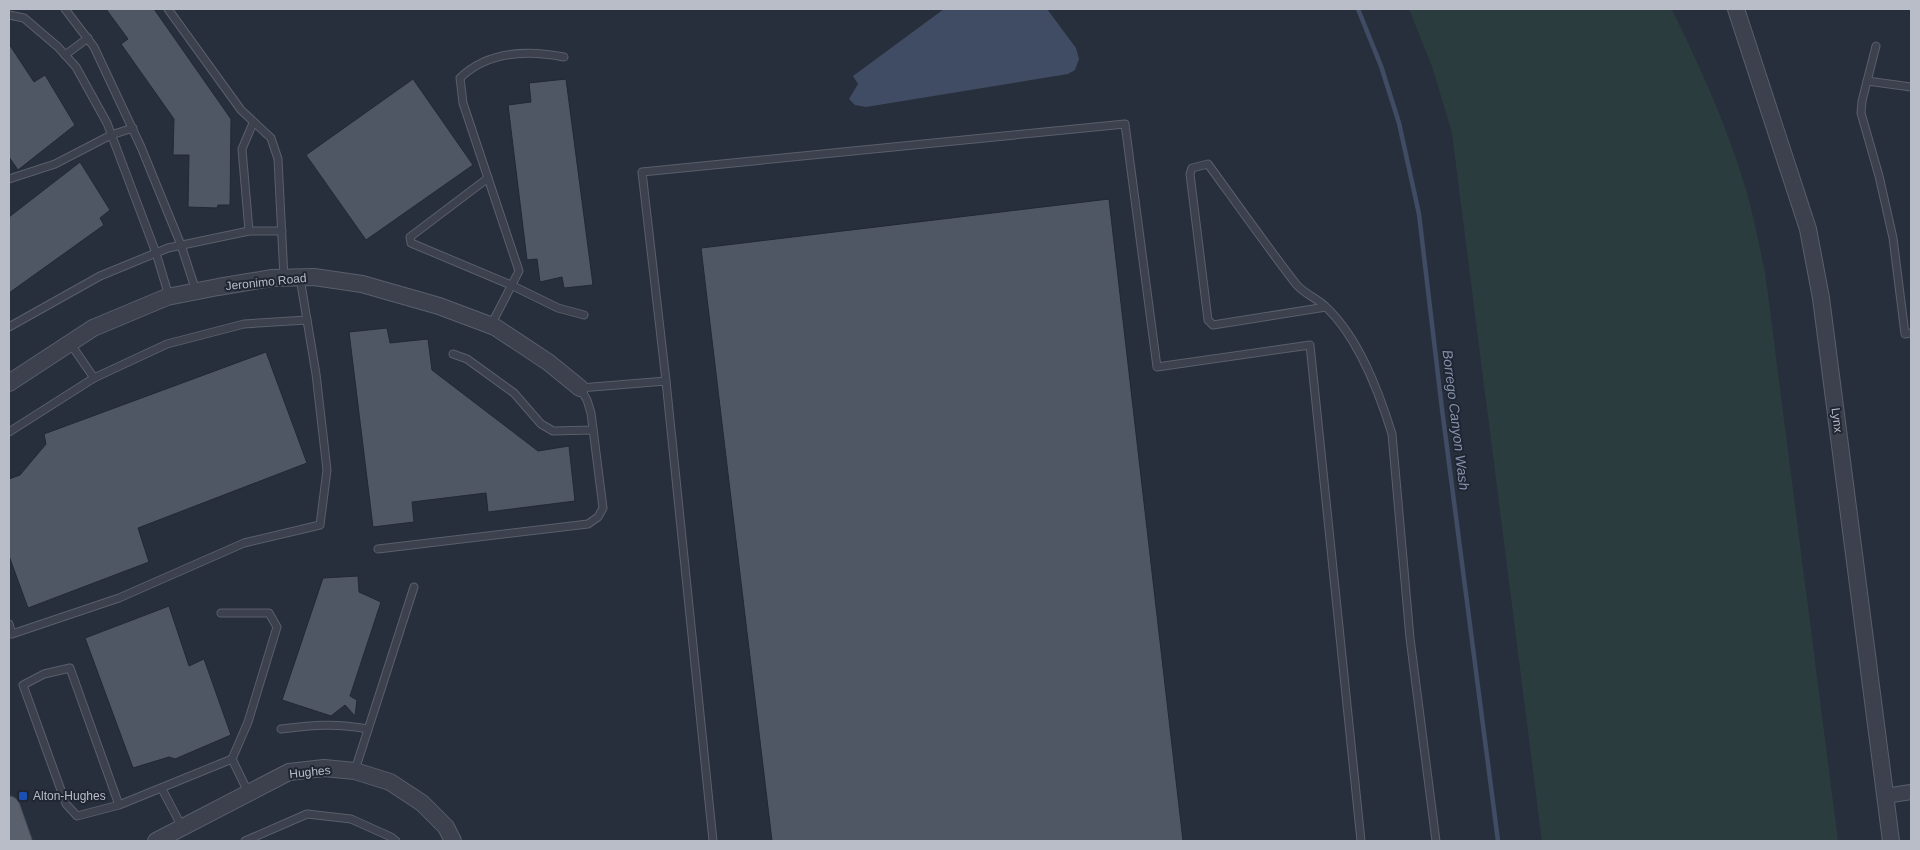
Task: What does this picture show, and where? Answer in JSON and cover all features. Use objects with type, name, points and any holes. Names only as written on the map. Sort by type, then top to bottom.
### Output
[{"type":"main road","points":[[9,808],[21,841]]},
{"type":"street","name":"Lynx","points":[[1736,9],[1808,229],[1822,298],[1891,841]]},
{"type":"street","name":"Jeronimo Road","points":[[9,383],[93,328],[169,296],[292,278],[314,277],[362,284],[439,306],[491,325],[548,362],[580,388]]},
{"type":"street","name":"Hughes","points":[[159,841],[182,827],[289,772],[324,768],[355,771],[390,782],[422,803],[446,827],[453,841]]},
{"type":"street","points":[[1885,796],[1911,792]]},
{"type":"lane","points":[[65,9],[94,47],[133,128],[181,245],[196,291]]},
{"type":"lane","points":[[9,624],[12,634],[119,598],[244,543],[320,525],[327,470],[316,374],[307,320],[292,278],[282,231],[278,159],[271,138],[241,110],[168,9]]},
{"type":"lane","points":[[9,15],[24,18],[76,67],[107,124],[156,252],[169,296]]},
{"type":"lane","points":[[65,55],[88,38]]},
{"type":"lane","points":[[1876,46],[1861,113],[1879,176],[1893,238],[1905,334],[1911,333]]},
{"type":"lane","points":[[491,325],[519,271],[462,104],[460,78],[471,68],[508,54],[541,53],[564,57]]},
{"type":"lane","points":[[1867,81],[1911,87]]},
{"type":"lane","points":[[249,231],[242,149],[253,123]]},
{"type":"lane","points":[[713,841],[666,381],[642,172],[1125,124],[1157,367],[1310,345],[1361,841]]},
{"type":"lane","points":[[9,179],[55,164],[111,136],[133,128]]},
{"type":"lane","points":[[1326,307],[1213,325],[1208,320],[1190,174],[1192,168],[1208,164],[1298,286],[1326,307],[1352,340],[1369,370],[1383,404],[1392,434],[1410,638],[1436,841]]},
{"type":"lane","points":[[488,178],[422,226],[410,237],[411,243],[512,285],[558,308],[584,315]]},
{"type":"lane","points":[[9,328],[100,276],[156,252],[249,231],[282,231]]},
{"type":"lane","points":[[9,432],[94,378],[167,344],[244,324],[307,320]]},
{"type":"lane","points":[[70,343],[94,378]]},
{"type":"lane","points":[[453,354],[467,359],[514,393],[541,424],[553,431],[593,430]]},
{"type":"lane","points":[[378,549],[588,524],[598,517],[603,508],[591,413],[587,400],[580,388],[666,381]]},
{"type":"lane","points":[[355,771],[414,587]]},
{"type":"lane","points":[[119,805],[70,668],[44,674],[23,686],[66,804],[76,816],[119,805],[232,759],[248,722],[277,627],[269,614],[221,613]]},
{"type":"lane","points":[[281,729],[321,724],[348,725],[368,729]]},
{"type":"lane","points":[[232,759],[248,793]]},
{"type":"lane","points":[[162,789],[182,827]]},
{"type":"lane","points":[[245,841],[307,814],[351,819],[396,841]]},
{"type":"shaded area","points":[[1409,9],[1671,9],[1675,16],[1705,80],[1739,167],[1749,200],[1765,272],[1838,841],[1542,841],[1452,133],[1433,69]]},
{"type":"water","points":[[944,9],[1047,9],[1076,48],[1079,59],[1075,70],[1068,74],[866,107],[855,105],[849,99],[858,84],[853,76]]},
{"type":"building","points":[[106,9],[154,9],[231,119],[230,205],[218,205],[217,208],[188,207],[189,155],[173,155],[174,119],[121,44],[128,39]]},
{"type":"building","points":[[9,44],[34,82],[45,75],[75,125],[18,170],[9,157]]},
{"type":"building","points":[[413,79],[473,165],[366,240],[306,155]]},
{"type":"building","points":[[566,79],[593,285],[564,288],[562,277],[540,282],[537,259],[527,260],[508,105],[531,102],[529,83]]},
{"type":"building","points":[[80,162],[110,210],[100,218],[104,225],[9,293],[9,217]]},
{"type":"building","points":[[1109,199],[1183,841],[772,841],[701,248]]},
{"type":"building","points":[[387,328],[390,343],[428,339],[432,370],[538,451],[569,446],[575,501],[488,512],[486,493],[412,502],[414,522],[373,527],[349,332]]},
{"type":"building","points":[[266,352],[307,463],[138,528],[149,562],[28,608],[9,556],[9,479],[20,475],[46,444],[44,434]]},
{"type":"building","points":[[358,576],[359,592],[381,602],[350,696],[357,700],[355,716],[345,705],[331,716],[282,700],[323,578]]},
{"type":"building","points":[[169,606],[189,666],[204,659],[231,735],[175,759],[169,757],[133,768],[85,638]]},
{"type":"waterway","name":"Borrego Canyon Wash","points":[[1358,9],[1381,66],[1399,123],[1419,214],[1442,409],[1498,841]]},
{"type":"place","name":"Alton-Hughes","points":[[23,796]]}]
